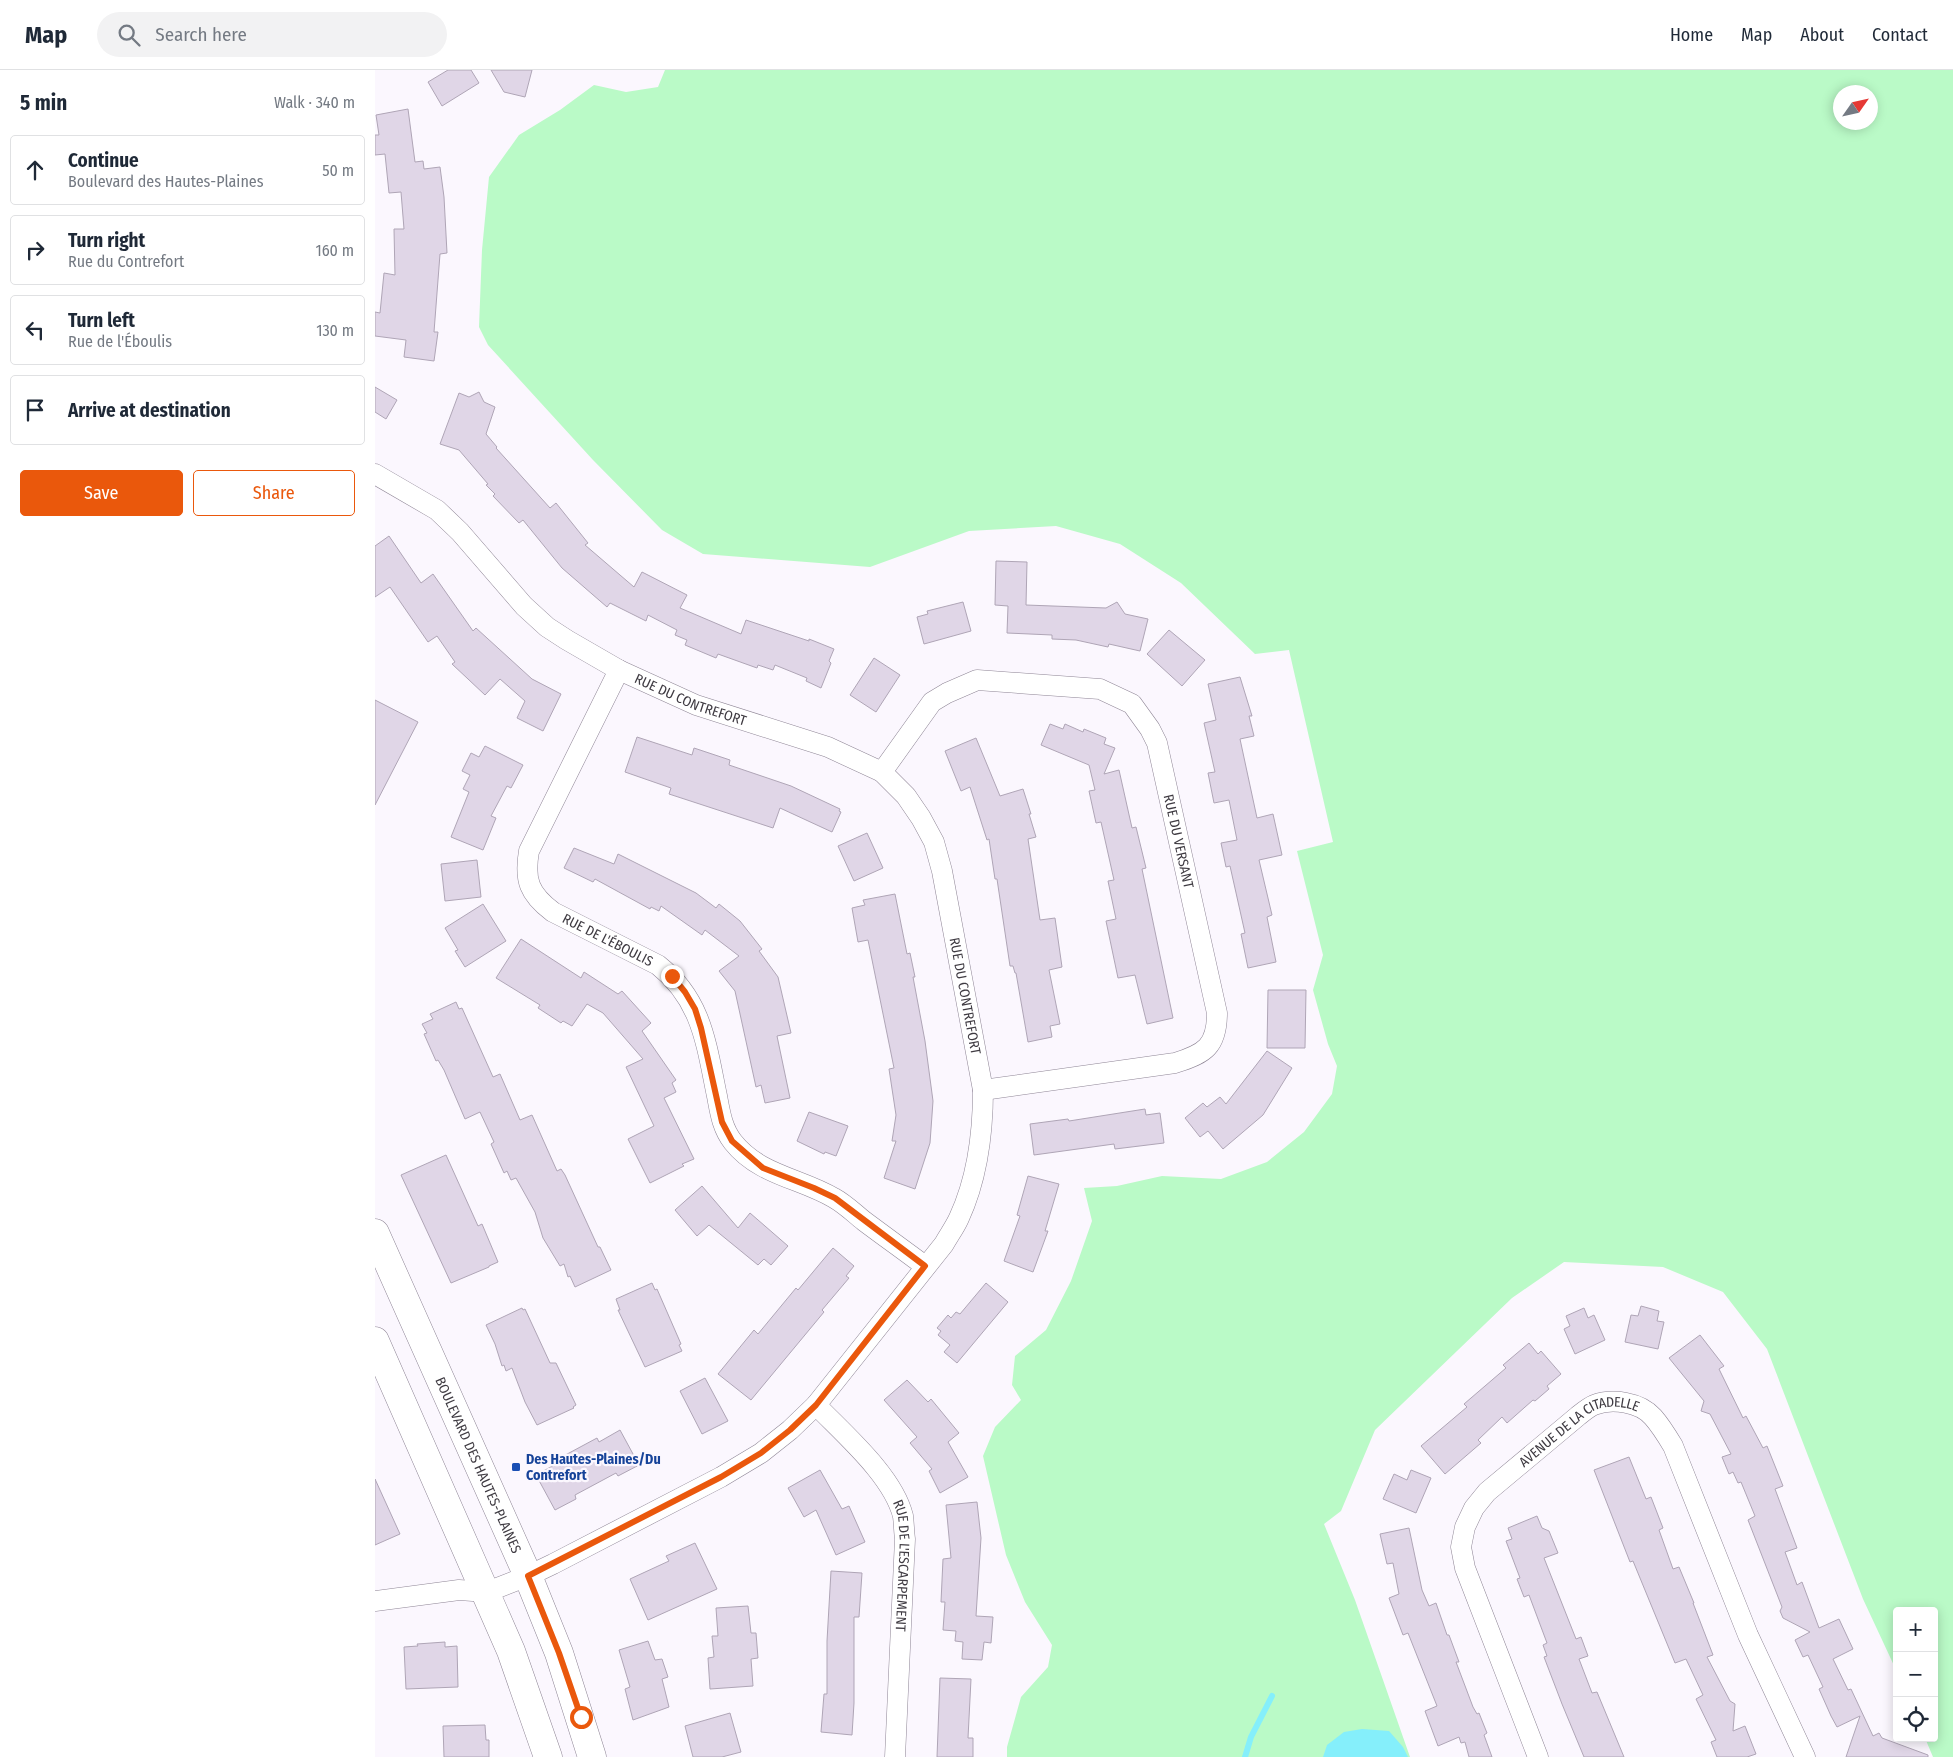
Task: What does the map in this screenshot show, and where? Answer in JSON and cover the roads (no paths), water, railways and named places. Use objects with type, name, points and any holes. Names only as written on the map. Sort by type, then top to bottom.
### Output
[{"type":"street","name":"RUE DU CONTREFORT","points":[[375,474],[437,510],[460,532],[524,606],[547,627],[619,670],[696,705],[827,747],[883,772],[906,796],[921,818],[936,849],[942,870],[983,1090],[983,1126],[978,1157],[959,1218],[943,1244],[816,1405],[790,1430],[761,1453],[721,1477],[528,1576],[487,1592]]},
{"type":"street","name":"RUE DE L'ÉBOULIS","points":[[619,670],[529,851],[526,868],[529,885],[538,901],[553,912],[658,965],[672,976],[685,992],[695,1009],[701,1028],[722,1122],[732,1141],[747,1156],[763,1168],[835,1198],[925,1266]]},
{"type":"street","name":"RUE DU VERSANT","points":[[883,772],[932,702],[977,680],[1100,689],[1132,704],[1151,729],[1157,743],[1217,1013],[1217,1029],[1211,1042],[1201,1053],[1175,1063],[983,1090]]},
{"type":"street","name":"BOULEVARD DES HAUTES-PLAINES","points":[[375,1233],[528,1576],[559,1653],[592,1757]]},
{"type":"street","points":[[375,1341],[487,1592],[511,1650],[548,1757]]},
{"type":"street","name":"AVENUE DE LA CITADELLE","points":[[1538,1757],[1465,1568],[1461,1547],[1465,1527],[1474,1508],[1487,1492],[1578,1416],[1594,1405],[1613,1401],[1633,1404],[1652,1414],[1673,1446],[1748,1635],[1805,1757]]},
{"type":"street","name":"RUE DE L'ESCARPEMENT","points":[[816,1405],[881,1474],[894,1495],[903,1516],[905,1539],[895,1757]]},
{"type":"street","points":[[375,1601],[459,1590],[487,1592]]},
{"type":"water","points":[[1362,1729],[1389,1731],[1403,1747],[1408,1757],[1323,1757],[1327,1745],[1344,1732]]},
{"type":"waterway","points":[[1245,1757],[1251,1737],[1272,1696]]},
{"type":"place","name":"Des Hautes-Plaines/Du Contrefort","points":[[516,1467]]}]
